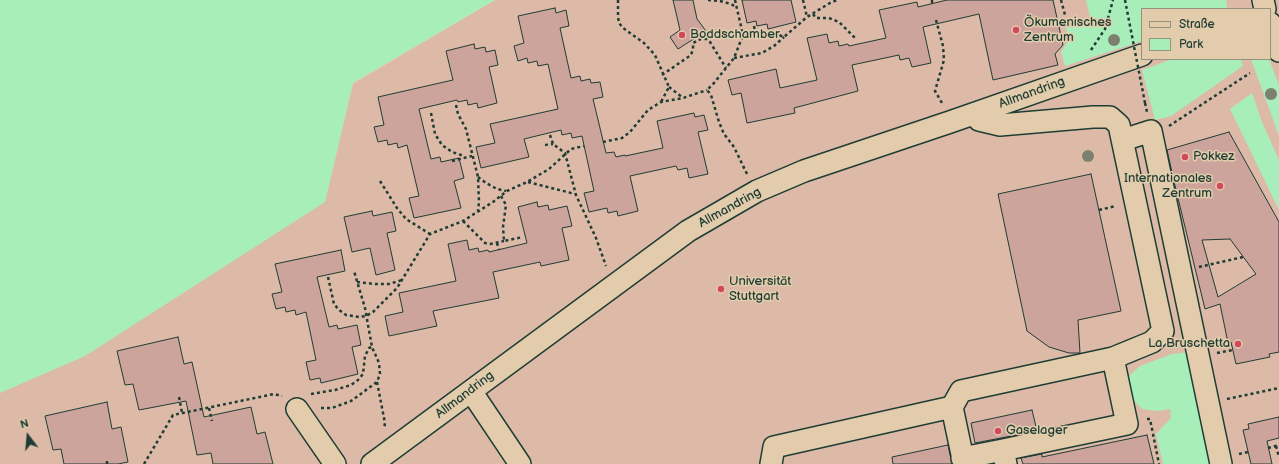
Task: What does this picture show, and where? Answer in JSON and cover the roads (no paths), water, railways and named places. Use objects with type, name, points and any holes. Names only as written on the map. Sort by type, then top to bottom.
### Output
[{"type":"street","points":[[1271,26],[1279,51]]},
{"type":"street","name":"Allmandring","points":[[372,464],[688,231],[757,191],[804,171],[975,114],[1141,55]]},
{"type":"street","points":[[975,114],[979,120],[1000,125],[1093,117],[1110,117],[1119,125],[1163,331]]},
{"type":"street","points":[[1123,140],[1151,131],[1221,464]]},
{"type":"street","points":[[1163,331],[1195,340]]},
{"type":"street","points":[[1113,358],[1127,424],[1004,457],[963,461],[952,407],[961,391],[1113,358],[1152,342],[1163,331]]},
{"type":"street","points":[[471,391],[520,464]]},
{"type":"street","points":[[302,402],[335,464]]},
{"type":"street","points":[[771,464],[774,447],[952,407]]},
{"type":"place","name":"Ökumenisches Zentrum","points":[[1016,30]]},
{"type":"place","name":"Boddschamber","points":[[682,35]]},
{"type":"place","name":"Pokkez","points":[[1185,157]]},
{"type":"place","name":"Internationales Zentrum","points":[[1220,186]]},
{"type":"place","name":"Universität Stuttgart","points":[[721,289]]},
{"type":"place","name":"La Bruschetta","points":[[1238,344]]},
{"type":"place","name":"Gaselager","points":[[998,431]]}]
